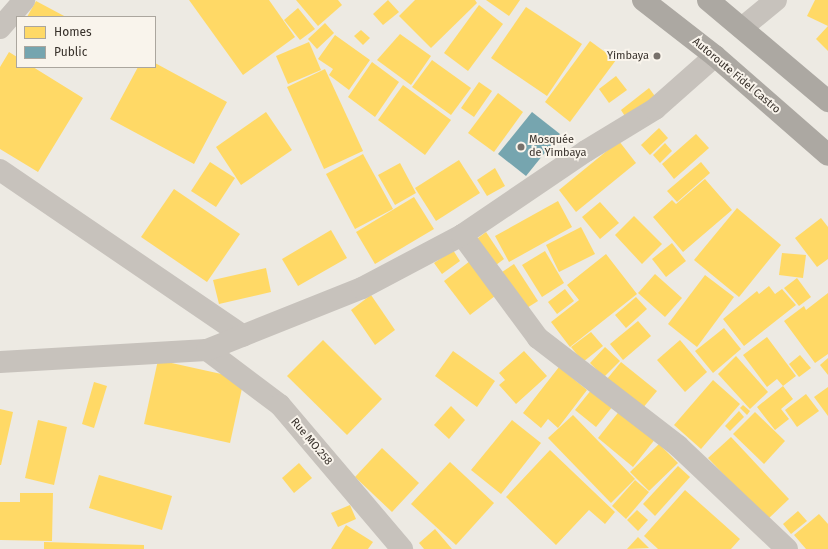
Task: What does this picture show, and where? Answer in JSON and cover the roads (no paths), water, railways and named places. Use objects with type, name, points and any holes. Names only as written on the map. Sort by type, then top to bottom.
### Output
[{"type":"highway","name":"Autoroute Fidel Castro","points":[[642,0],[715,56],[828,155]]},
{"type":"highway","points":[[708,0],[828,101]]},
{"type":"street","points":[[0,28],[24,0]]},
{"type":"street","points":[[742,28],[776,0]]},
{"type":"street","points":[[0,362],[208,350],[362,288],[462,235],[586,151],[655,109],[715,56]]},
{"type":"street","points":[[0,170],[243,336]]},
{"type":"street","points":[[462,235],[538,338],[678,446],[787,549]]},
{"type":"street","name":"Rue MO.258","points":[[208,350],[280,405],[402,549]]},
{"type":"place","name":"Yimbaya","points":[[657,56]]},
{"type":"place","name":"Mosquée de Yimbaya","points":[[521,147]]}]
